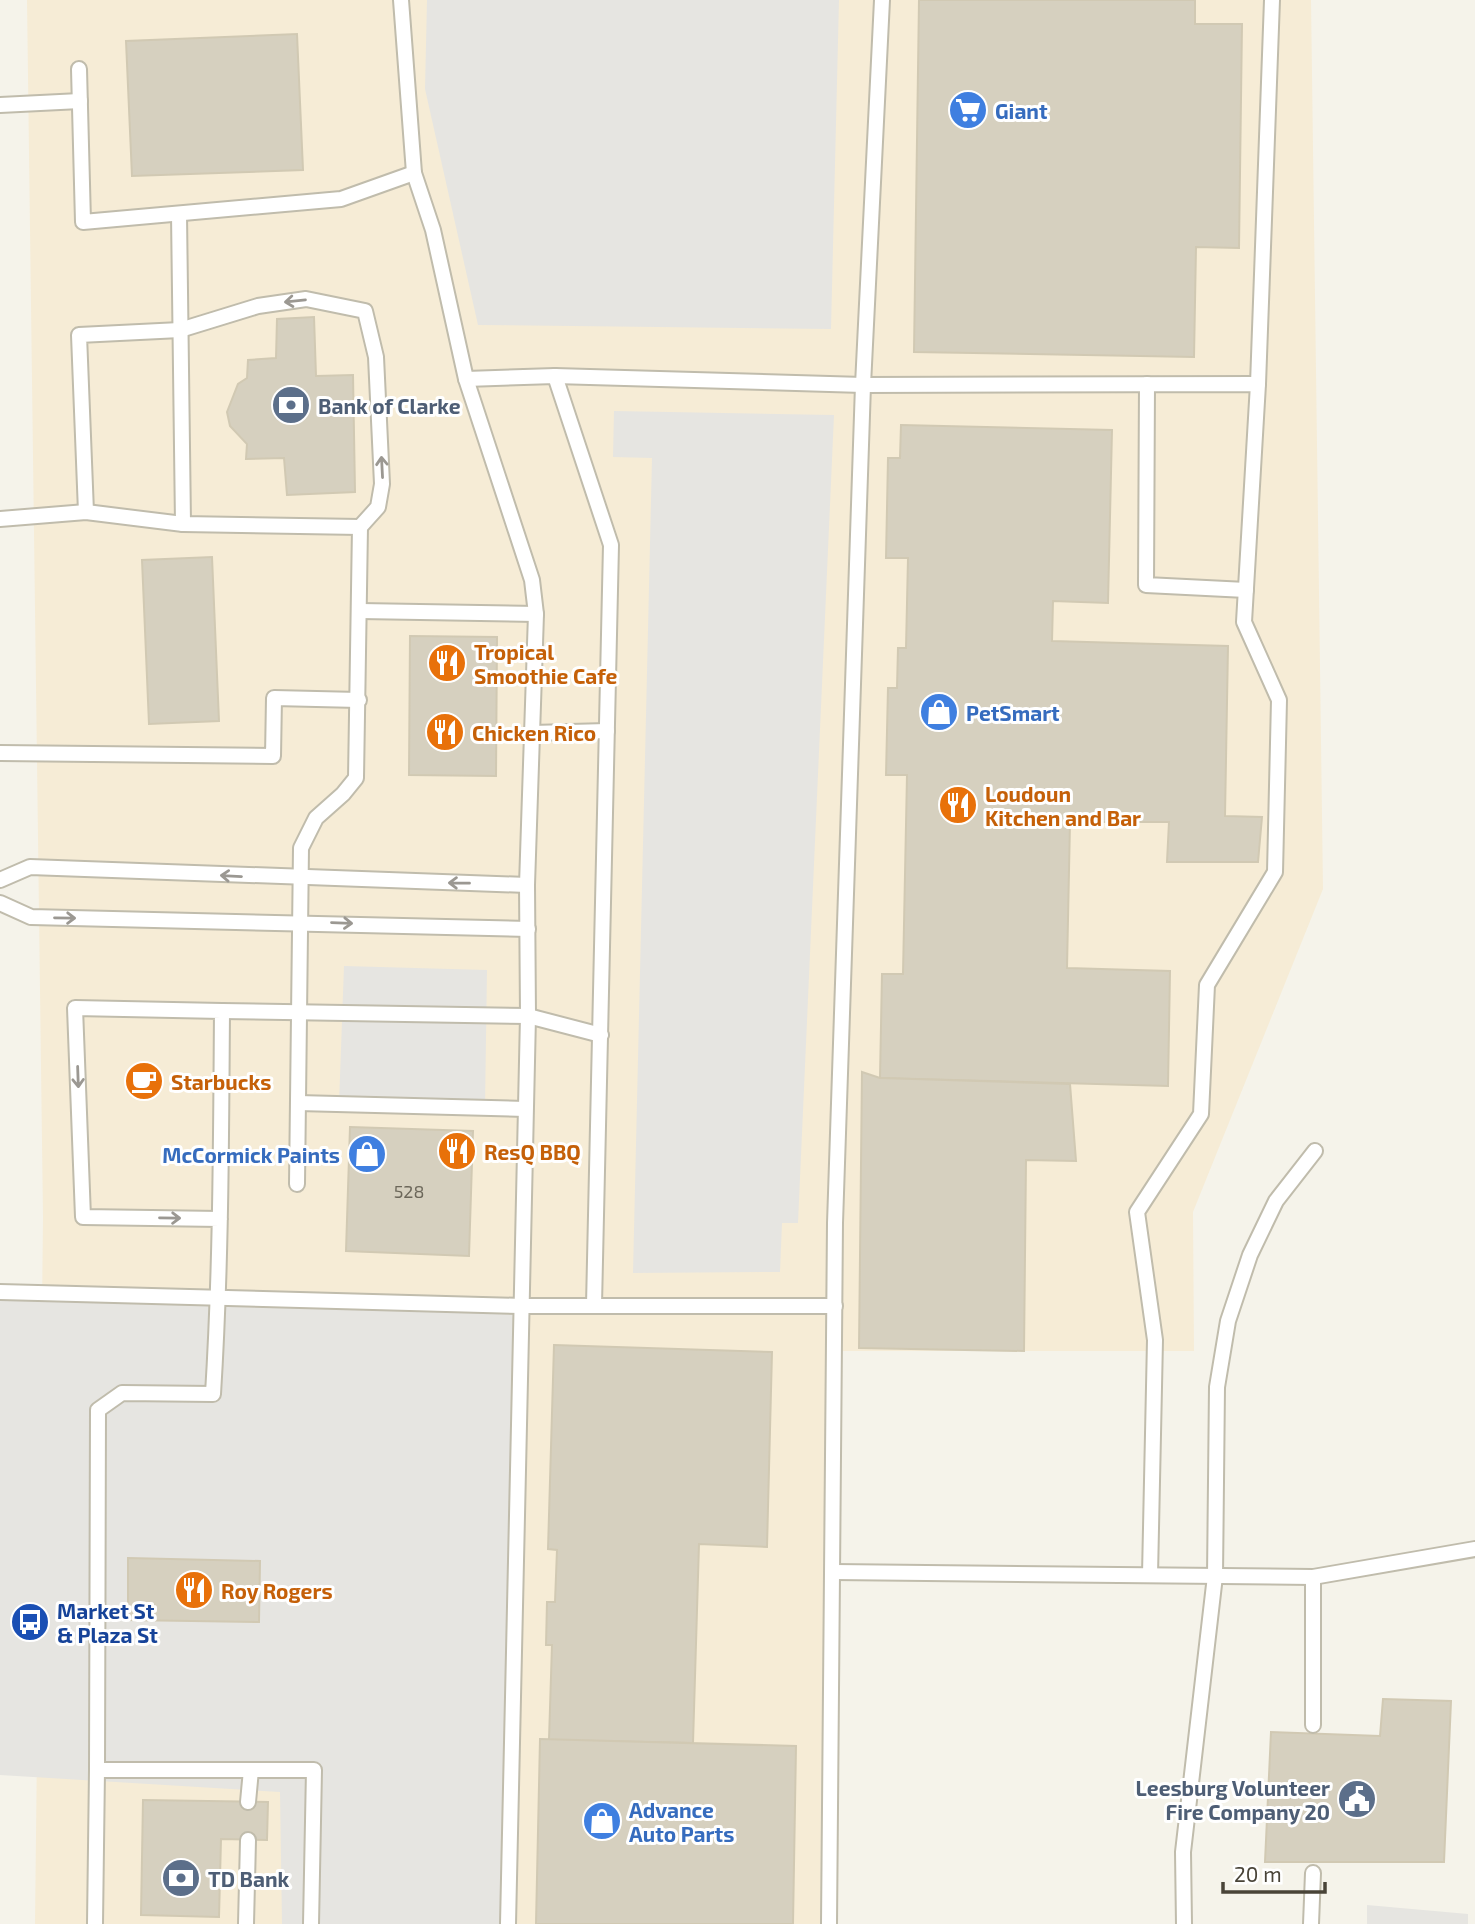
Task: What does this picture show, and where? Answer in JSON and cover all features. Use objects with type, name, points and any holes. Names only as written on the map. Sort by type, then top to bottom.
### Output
[{"type":"lane","points":[[401,0],[414,173],[433,230],[466,379],[532,580],[536,614],[527,885],[528,1016],[508,1924]]},
{"type":"lane","points":[[829,1924],[835,1223],[863,385],[882,0]]},
{"type":"lane","points":[[1150,1576],[1155,1340],[1137,1212],[1201,1114],[1208,985],[1275,872],[1279,700],[1244,622],[1258,384],[1272,0]]},
{"type":"lane","points":[[79,69],[83,222],[341,199],[414,173]]},
{"type":"lane","points":[[0,105],[80,101]]},
{"type":"lane","points":[[179,214],[183,524]]},
{"type":"lane","points":[[86,512],[79,335],[180,330],[258,306],[306,299],[365,311],[376,357],[382,484],[378,507],[360,527],[356,778],[343,794],[316,818],[301,848],[297,1184]]},
{"type":"lane","points":[[466,379],[555,376],[863,385],[1258,384]]},
{"type":"lane","points":[[555,376],[611,545],[594,1305]]},
{"type":"lane","points":[[1147,384],[1146,585],[1246,590]]},
{"type":"lane","points":[[0,519],[86,512],[183,524],[360,527]]},
{"type":"lane","points":[[360,611],[536,614]]},
{"type":"lane","points":[[0,753],[273,756],[274,698],[359,700]]},
{"type":"lane","points":[[532,733],[607,731]]},
{"type":"lane","points":[[0,880],[30,867],[300,879],[527,885]]},
{"type":"lane","points":[[0,903],[31,917],[528,929]]},
{"type":"lane","points":[[220,1219],[83,1217],[75,1009],[528,1016],[600,1035]]},
{"type":"lane","points":[[95,1924],[98,1410],[122,1393],[213,1394],[219,1298],[222,1011]]},
{"type":"lane","points":[[298,1103],[525,1109]]},
{"type":"lane","points":[[1184,1924],[1183,1852],[1215,1576],[1217,1387],[1228,1321],[1250,1255],[1276,1201],[1315,1151]]},
{"type":"lane","points":[[0,1292],[522,1306],[835,1306]]},
{"type":"lane","points":[[834,1572],[1313,1577],[1475,1549]]},
{"type":"lane","points":[[1313,1577],[1313,1725]]},
{"type":"lane","points":[[97,1770],[314,1770],[311,1924]]},
{"type":"lane","points":[[248,1802],[251,1770]]},
{"type":"lane","points":[[246,1924],[248,1840]]},
{"type":"lane","points":[[1311,1924],[1313,1874]]},
{"type":"shaded area","points":[[27,0],[1311,0],[1323,889],[1193,1212],[1194,1351],[835,1351],[828,1924],[35,1924],[43,1218]]},
{"type":"shaded area","points":[[427,0],[839,0],[831,329],[478,325],[425,89]]},
{"type":"shaded area","points":[[614,411],[834,415],[798,1223],[782,1223],[780,1272],[633,1273],[652,458],[613,457]]},
{"type":"shaded area","points":[[344,966],[487,970],[485,1107],[339,1104]]},
{"type":"shaded area","points":[[0,1292],[522,1306],[508,1924],[282,1924],[280,1792],[0,1775]]},
{"type":"shaded area","points":[[1367,1905],[1468,1914],[1468,1924],[1367,1924]]},
{"type":"building","points":[[919,0],[1195,0],[1195,24],[1242,24],[1239,248],[1196,247],[1194,357],[914,352]]},
{"type":"building","points":[[297,34],[303,170],[132,176],[126,41]]},
{"type":"building","name":"Bank of Clarke","points":[[314,317],[316,376],[353,375],[355,492],[287,495],[284,458],[246,459],[247,444],[230,426],[227,412],[238,384],[247,378],[248,360],[276,358],[277,319]]},
{"type":"building","points":[[901,425],[1112,430],[1108,603],[1053,601],[1052,641],[1228,646],[1225,816],[1262,817],[1258,862],[1167,862],[1169,822],[1070,822],[1067,968],[1170,971],[1168,1086],[880,1078],[882,974],[903,974],[907,775],[886,775],[888,688],[897,688],[898,648],[906,648],[908,558],[886,558],[888,458],[900,458]]},
{"type":"building","points":[[212,557],[219,721],[149,724],[142,560]]},
{"type":"building","points":[[410,636],[497,637],[496,776],[409,775]]},
{"type":"building","points":[[862,1072],[880,1078],[1070,1084],[1076,1161],[1026,1160],[1024,1351],[859,1348]]},
{"type":"building","points":[[350,1127],[473,1131],[469,1256],[346,1251]]},
{"type":"building","points":[[554,1345],[772,1352],[767,1547],[699,1544],[693,1743],[549,1740],[552,1645],[546,1645],[547,1602],[555,1602],[557,1550],[548,1549]]},
{"type":"building","name":"Roy Rogers","points":[[128,1558],[260,1561],[259,1622],[128,1620]]},
{"type":"building","name":"Leesburg Volunteer Fire Company 20","points":[[1383,1699],[1451,1701],[1444,1862],[1265,1862],[1271,1732],[1380,1736]]},
{"type":"building","points":[[540,1739],[796,1746],[793,1924],[536,1924]]},
{"type":"building","name":"TD Bank","points":[[143,1800],[268,1802],[267,1840],[221,1839],[219,1917],[141,1915]]},
{"type":"place","name":"Giant","points":[[968,110]]},
{"type":"place","name":"Bank of Clarke","points":[[291,405]]},
{"type":"place","name":"Tropical Smoothie Cafe","points":[[447,663]]},
{"type":"place","name":"PetSmart","points":[[939,712]]},
{"type":"place","name":"Chicken Rico","points":[[445,732]]},
{"type":"place","name":"Loudoun Kitchen and Bar","points":[[958,805]]},
{"type":"place","name":"Starbucks","points":[[144,1081]]},
{"type":"place","name":"ResQ BBQ","points":[[457,1151]]},
{"type":"place","name":"McCormick Paints","points":[[367,1154]]},
{"type":"place","name":"Roy Rogers","points":[[194,1590]]},
{"type":"place","name":"Market St & Plaza St","points":[[30,1622]]},
{"type":"place","name":"Leesburg Volunteer Fire Company 20","points":[[1357,1799]]},
{"type":"place","name":"Advance Auto Parts","points":[[602,1821]]},
{"type":"place","name":"TD Bank","points":[[181,1878]]}]
